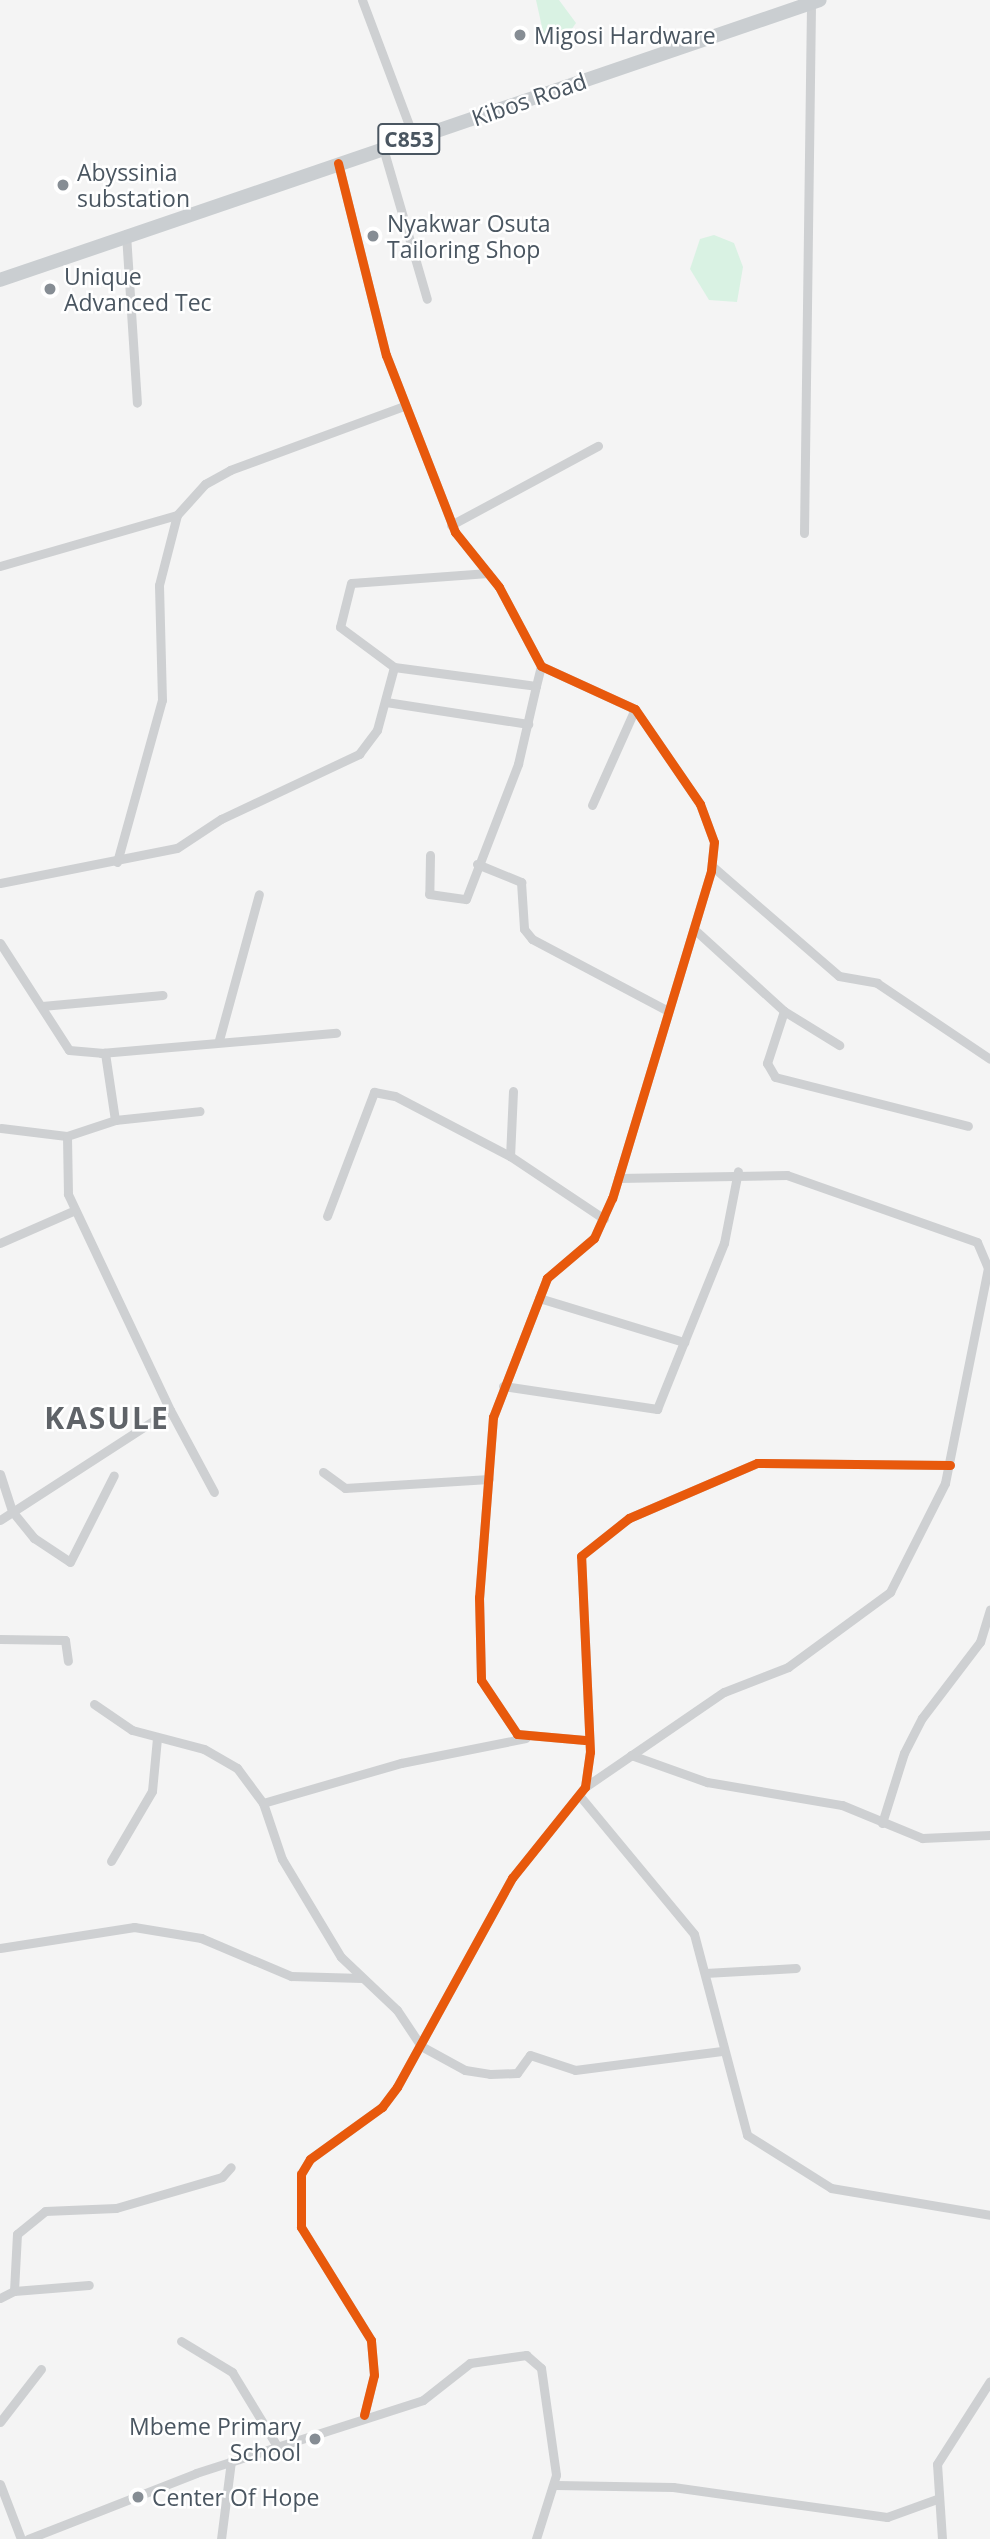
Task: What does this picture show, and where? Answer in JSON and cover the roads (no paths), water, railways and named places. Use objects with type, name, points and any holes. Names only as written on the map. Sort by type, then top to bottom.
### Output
[{"type":"main road","name":"Kibos Road","points":[[0,280],[126,234],[815,2]]},
{"type":"street","points":[[362,0],[414,138]]},
{"type":"street","points":[[804,533],[815,2]]},
{"type":"street","points":[[383,148],[427,299]]},
{"type":"street","points":[[338,163],[404,406],[452,525],[488,573],[541,666],[635,709],[700,804],[714,842],[712,866],[695,930],[604,1219],[589,1243],[552,1270],[503,1386],[489,1479],[479,1668],[496,1710],[526,1738]]},
{"type":"street","points":[[126,234],[137,403]]},
{"type":"street","points":[[117,862],[162,700],[159,585],[177,515],[205,484],[230,470],[404,406]]},
{"type":"street","points":[[452,525],[598,446]]},
{"type":"street","points":[[0,566],[177,515]]},
{"type":"street","points":[[488,573],[348,586],[343,633],[394,667],[536,687]]},
{"type":"street","points":[[430,856],[429,894],[459,902],[469,895],[477,864],[528,723],[541,666]]},
{"type":"street","points":[[0,883],[177,848],[221,819],[359,754],[369,745],[386,702],[394,667]]},
{"type":"street","points":[[386,702],[528,723]]},
{"type":"street","points":[[592,805],[635,709]]},
{"type":"street","points":[[477,864],[521,882],[524,929],[532,939],[668,1012]]},
{"type":"street","points":[[712,866],[839,976],[877,983],[990,1059]]},
{"type":"street","points":[[219,1040],[259,894]]},
{"type":"street","points":[[695,930],[784,1011],[839,1045]]},
{"type":"street","points":[[0,943],[41,1006],[64,1048],[105,1053],[219,1040],[336,1033]]},
{"type":"street","points":[[41,1006],[162,995]]},
{"type":"street","points":[[784,1011],[767,1063],[775,1077],[968,1126]]},
{"type":"street","points":[[105,1053],[115,1120]]},
{"type":"street","points":[[510,1156],[513,1091]]},
{"type":"street","points":[[327,1216],[374,1092],[395,1096],[510,1156],[604,1219]]},
{"type":"street","points":[[1,1128],[67,1136],[115,1120],[200,1111]]},
{"type":"street","points":[[67,1136],[65,1171],[73,1211],[170,1410],[214,1492]]},
{"type":"street","points":[[364,2415],[374,2375],[371,2340],[352,2299],[301,2227],[300,2183],[310,2158],[382,2107],[421,2046],[512,1878],[582,1791],[724,1692],[778,1673],[880,1604],[923,1533],[950,1465],[988,1268],[982,1246],[836,1188],[775,1172],[738,1171],[618,1178]]},
{"type":"street","points":[[503,1386],[657,1409],[724,1243],[738,1171]]},
{"type":"street","points":[[0,1242],[73,1211]]},
{"type":"street","points":[[539,1298],[684,1342]]},
{"type":"street","points":[[0,1520],[170,1410]]},
{"type":"street","points":[[950,1465],[771,1460],[657,1503],[595,1540],[580,1565],[589,1720],[584,1740],[590,1752],[582,1791],[639,1873],[686,1920],[705,1973],[722,2051],[747,2135],[815,2180],[990,2215]]},
{"type":"street","points":[[323,1472],[345,1488],[489,1479]]},
{"type":"street","points":[[0,1474],[12,1511],[34,1538],[74,1562],[114,1475]]},
{"type":"street","points":[[882,1823],[904,1753],[922,1718],[980,1642],[990,1610]]},
{"type":"street","points":[[0,1639],[65,1640],[68,1661]]},
{"type":"street","points":[[94,1704],[157,1738],[223,1759],[263,1803],[298,1890],[362,1978],[397,2010],[421,2046],[465,2070],[491,2074],[517,2073],[530,2055],[575,2070],[722,2051]]},
{"type":"street","points":[[111,1861],[152,1791],[157,1738]]},
{"type":"street","points":[[263,1803],[355,1774],[526,1738],[584,1740]]},
{"type":"street","points":[[631,1755],[707,1782],[842,1805],[922,1838],[990,1835]]},
{"type":"street","points":[[0,1948],[134,1927],[201,1938],[291,1976],[362,1978]]},
{"type":"street","points":[[705,1973],[796,1968]]},
{"type":"street","points":[[14,2291],[17,2234],[45,2211],[116,2208],[222,2177],[231,2167]]},
{"type":"street","points":[[0,2298],[14,2291],[89,2285]]},
{"type":"street","points":[[181,2340],[232,2372],[277,2446]]},
{"type":"street","points":[[28,2539],[231,2461],[364,2415],[423,2400],[470,2363],[535,2358],[556,2485],[536,2539]]},
{"type":"street","points":[[0,2422],[41,2369]]},
{"type":"street","points":[[942,2539],[937,2499],[937,2464],[990,2381]]},
{"type":"street","points":[[221,2539],[231,2461]]},
{"type":"street","points":[[0,2484],[21,2539]]},
{"type":"street","points":[[556,2485],[673,2487],[887,2517],[937,2499]]},
{"type":"place","name":"Migosi Hardware","points":[[520,35]]},
{"type":"place","name":"Abyssinia substation","points":[[63,185]]},
{"type":"place","name":"Nyakwar Osuta Tailoring Shop","points":[[373,236]]},
{"type":"place","name":"Unique Advanced Tec","points":[[50,289]]},
{"type":"place","name":"Mbeme Primary School","points":[[315,2439]]},
{"type":"place","name":"Center Of Hope","points":[[138,2497]]},
{"type":"district","name":"KASULE","points":[[107,1418]]}]
